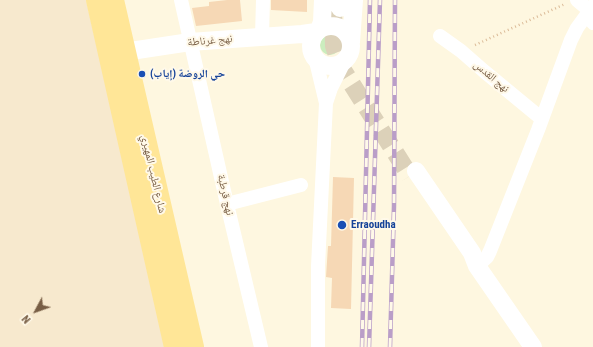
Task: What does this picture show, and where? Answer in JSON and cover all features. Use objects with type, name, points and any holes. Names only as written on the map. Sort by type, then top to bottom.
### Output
[{"type":"main road","name":"شارع الطيب المهيري","points":[[97,0],[176,347]]},
{"type":"main road","name":"شارع الطيب المهيري","points":[[113,0],[193,347]]},
{"type":"street","name":"نهج قرطبة","points":[[181,0],[261,347]]},
{"type":"street","points":[[262,36],[263,0]]},
{"type":"street","points":[[477,266],[487,258],[490,251],[576,28],[592,13],[572,2]]},
{"type":"street","points":[[326,103],[311,45],[312,38],[337,3]]},
{"type":"street","points":[[318,347],[318,266],[326,103],[334,81],[351,49],[351,42],[337,3]]},
{"type":"street","points":[[317,31],[327,26],[340,28],[345,31],[351,42]]},
{"type":"street","name":"نهج غرناطة","points":[[124,52],[190,42],[317,31]]},
{"type":"street","points":[[295,34],[304,42],[320,62],[333,66],[345,60]]},
{"type":"street","name":"نهج القدس","points":[[440,36],[461,51],[542,119]]},
{"type":"street","points":[[413,174],[461,252],[477,266],[533,347]]},
{"type":"street","points":[[227,204],[301,186]]},
{"type":"path","points":[[461,51],[572,2]]},
{"type":"shaded area","points":[[0,0],[86,0],[167,347],[0,347]]},
{"type":"green space","points":[[330,35],[337,38],[340,45],[337,52],[330,55],[323,52],[320,45],[323,38]]},
{"type":"building","points":[[240,0],[242,21],[196,26],[192,8],[209,6],[209,2]]},
{"type":"building","points":[[271,0],[307,0],[307,12],[271,10]]},
{"type":"building","name":"Erraoudha","points":[[333,177],[354,178],[351,309],[331,308],[332,278],[326,277],[328,246],[331,246]]},
{"type":"tunnel","points":[[333,8],[334,46],[341,67],[410,176]]},
{"type":"railway","points":[[362,347],[370,0]]},
{"type":"railway","points":[[369,347],[380,0]]},
{"type":"railway","points":[[390,347],[394,206],[395,0]]},
{"type":"place","name":"حي الروضة (إياب)","points":[[142,74]]},
{"type":"place","name":"Erraoudha","points":[[342,225]]}]
